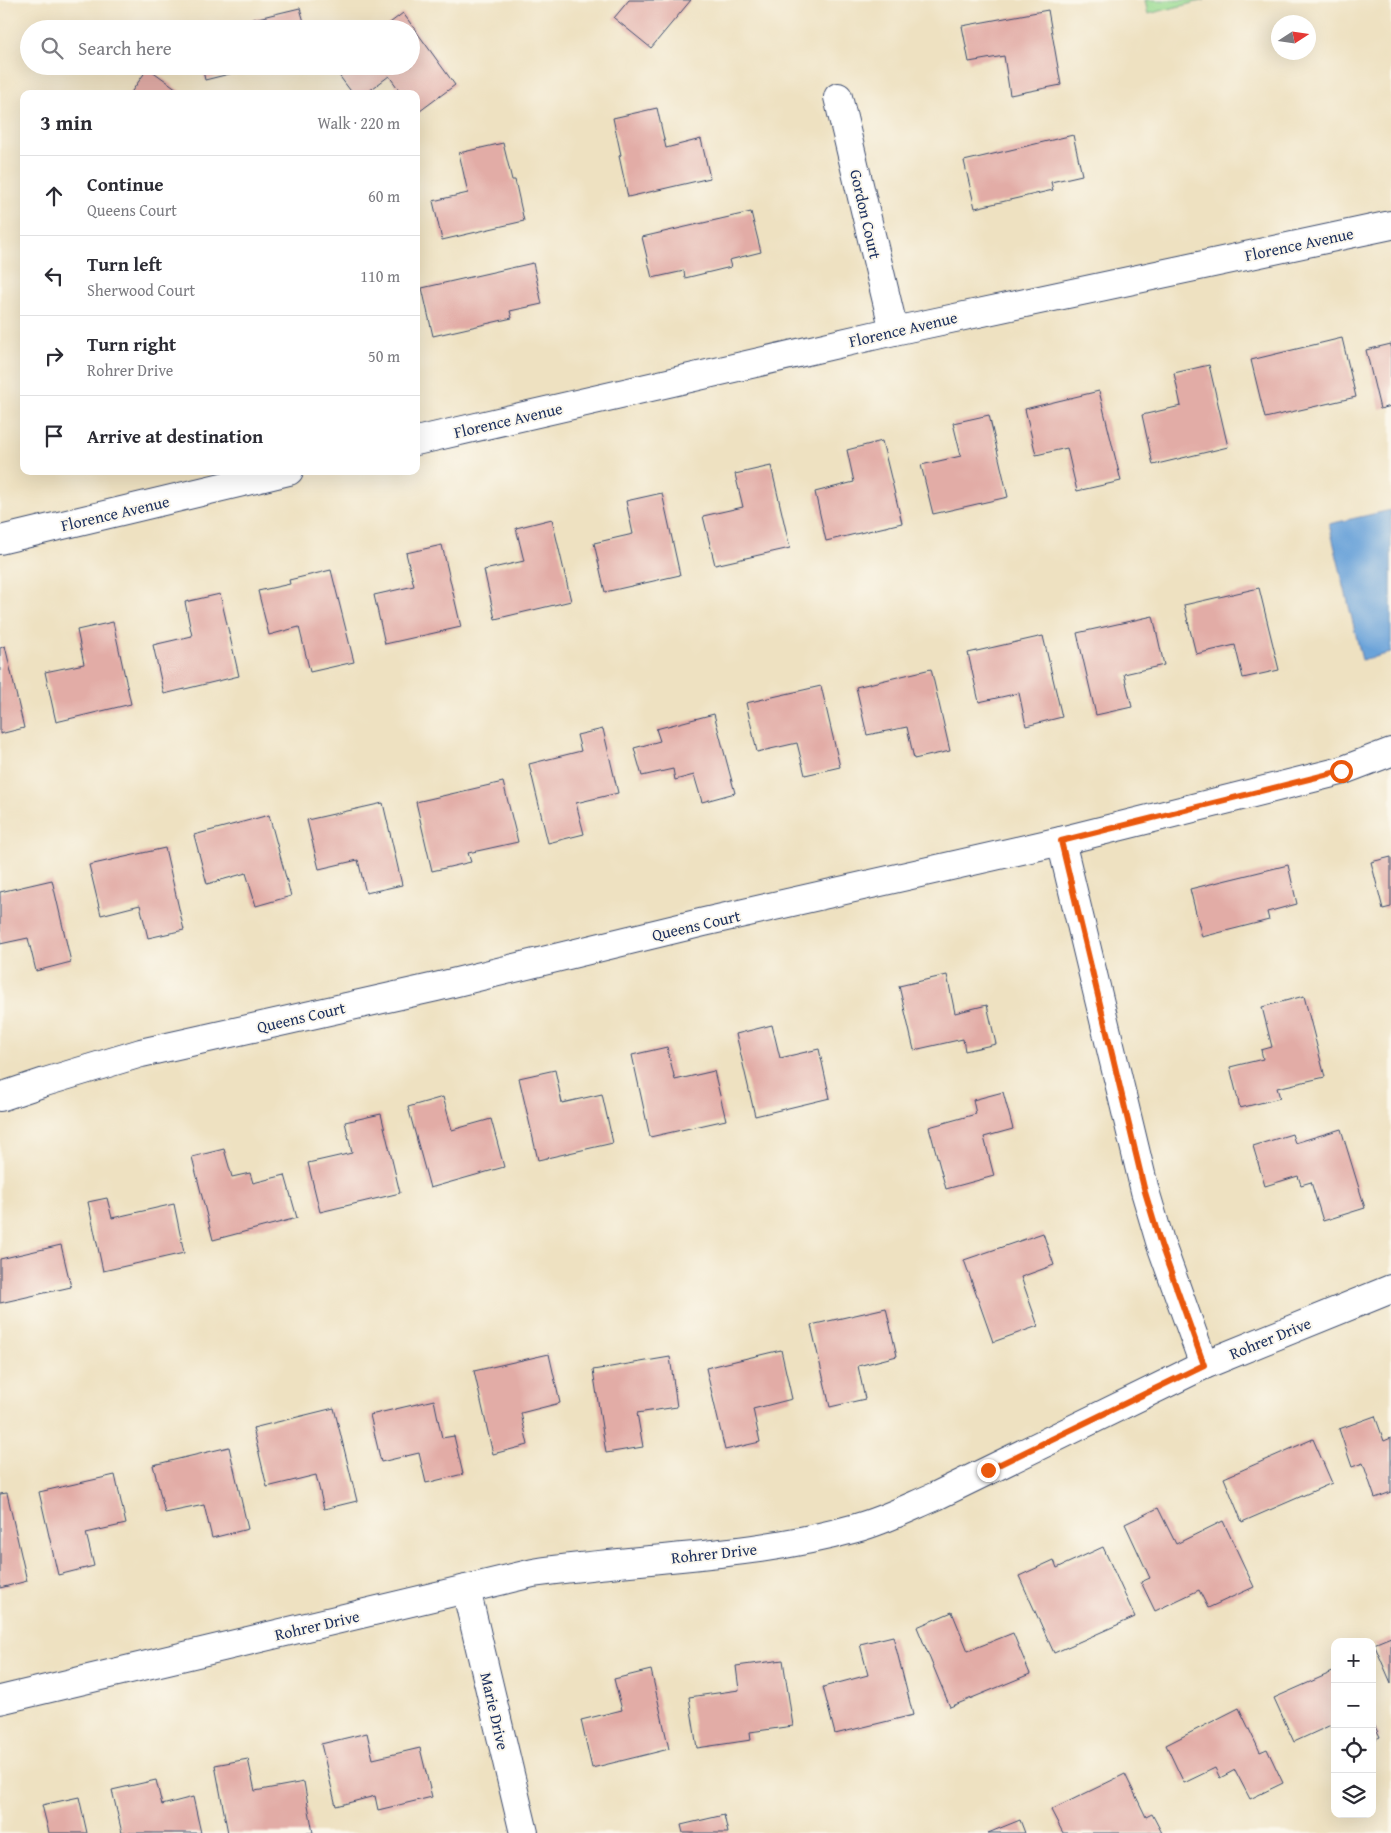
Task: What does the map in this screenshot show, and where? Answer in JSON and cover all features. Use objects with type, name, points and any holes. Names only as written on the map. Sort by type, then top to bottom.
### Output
[{"type":"street","name":"Gordon Court","points":[[838,97],[894,331]]},
{"type":"street","name":"Florence Avenue","points":[[420,440],[894,331],[1391,225]]},
{"type":"street","name":"Florence Avenue","points":[[0,540],[272,475]]},
{"type":"street","name":"Queens Court","points":[[0,1097],[141,1053],[436,987],[714,920],[1061,841],[1341,771],[1391,752]]},
{"type":"street","points":[[1061,841],[1145,1192],[1161,1245],[1204,1365]]},
{"type":"street","name":"Rohrer Drive","points":[[0,1700],[533,1573],[586,1565],[769,1548],[857,1528],[936,1496],[1204,1365],[1391,1289]]},
{"type":"street","name":"Marie Drive","points":[[466,1589],[524,1833]]},
{"type":"green space","points":[[1145,0],[1205,0],[1148,14]]},
{"type":"water","points":[[1391,510],[1391,653],[1362,660],[1329,524]]},
{"type":"building","points":[[629,0],[691,0],[651,48],[614,18]]},
{"type":"building","points":[[300,8],[303,20],[250,20]]},
{"type":"building","points":[[1048,10],[1061,85],[1010,95],[1004,56],[969,62],[962,26]]},
{"type":"building","points":[[403,13],[408,20],[394,20]]},
{"type":"building","points":[[420,37],[455,85],[420,111],[420,90],[399,90],[389,76],[370,90],[350,90],[339,75],[420,75]]},
{"type":"building","points":[[143,75],[158,75],[178,90],[133,90]]},
{"type":"building","points":[[204,75],[225,75],[205,80]]},
{"type":"building","points":[[657,108],[666,148],[701,139],[710,178],[628,197],[613,118]]},
{"type":"building","points":[[1073,135],[1082,175],[1051,182],[1053,190],[975,208],[964,161]]},
{"type":"building","points":[[503,143],[512,180],[515,180],[524,221],[442,240],[433,201],[468,193],[459,153]]},
{"type":"building","points":[[751,212],[761,252],[729,260],[731,267],[685,278],[684,271],[652,278],[642,237]]},
{"type":"building","points":[[533,263],[542,304],[510,311],[512,318],[433,336],[422,288]]},
{"type":"building","points":[[1342,338],[1356,397],[1265,418],[1251,360]]},
{"type":"building","points":[[1391,344],[1391,406],[1380,409],[1366,350]]},
{"type":"building","points":[[1209,365],[1228,447],[1153,465],[1142,415],[1181,406],[1174,373]]},
{"type":"building","points":[[1099,391],[1121,481],[1077,491],[1067,448],[1036,455],[1025,409]]},
{"type":"building","points":[[989,415],[1008,497],[933,514],[921,465],[961,456],[953,423]]},
{"type":"building","points":[[882,441],[902,523],[826,541],[815,492],[854,482],[847,450]]},
{"type":"building","points":[[771,466],[790,548],[715,565],[703,516],[743,507],[735,474]]},
{"type":"building","points":[[662,493],[680,575],[605,592],[594,543],[633,534],[626,501]]},
{"type":"building","points":[[552,519],[571,601],[495,619],[484,570],[524,561],[516,528]]},
{"type":"building","points":[[442,545],[461,627],[385,644],[374,595],[414,586],[406,553]]},
{"type":"building","points":[[331,570],[354,662],[310,672],[299,627],[269,635],[258,591],[290,584],[289,580]]},
{"type":"building","points":[[1259,588],[1279,670],[1243,678],[1235,645],[1196,654],[1184,605]]},
{"type":"building","points":[[220,594],[239,676],[164,694],[153,645],[192,636],[185,602]]},
{"type":"building","points":[[1153,616],[1164,665],[1124,674],[1132,707],[1096,715],[1077,633]]},
{"type":"building","points":[[113,622],[131,704],[56,722],[45,672],[84,664],[77,630]]},
{"type":"building","points":[[1043,636],[1062,717],[1026,726],[1019,693],[979,702],[968,653]]},
{"type":"building","points":[[5,646],[24,728],[0,734],[0,648]]},
{"type":"building","points":[[931,669],[950,751],[914,759],[907,727],[867,735],[856,687]]},
{"type":"building","points":[[821,686],[840,767],[805,775],[797,743],[757,752],[746,703]]},
{"type":"building","points":[[714,714],[735,793],[702,802],[694,775],[675,780],[673,769],[642,776],[634,748],[660,741],[656,729]]},
{"type":"building","points":[[603,729],[618,793],[576,803],[584,834],[548,843],[529,764],[581,751],[577,735]]},
{"type":"building","points":[[503,782],[518,842],[468,853],[471,862],[432,871],[416,802]]},
{"type":"building","points":[[383,803],[402,885],[366,893],[358,860],[319,869],[307,820]]},
{"type":"building","points":[[269,815],[291,896],[256,906],[246,873],[207,884],[194,835]]},
{"type":"building","points":[[165,848],[184,930],[148,938],[140,905],[101,915],[89,865]]},
{"type":"building","points":[[1391,857],[1391,907],[1383,909],[1371,862]]},
{"type":"building","points":[[1288,865],[1297,904],[1267,912],[1269,920],[1202,937],[1190,889]]},
{"type":"building","points":[[52,880],[71,962],[36,971],[28,938],[0,944],[0,892]]},
{"type":"building","points":[[947,975],[955,1013],[987,1005],[996,1044],[965,1051],[963,1039],[914,1050],[899,986]]},
{"type":"building","points":[[1304,996],[1325,1077],[1277,1088],[1280,1098],[1240,1108],[1230,1067],[1263,1059],[1261,1050],[1272,1047],[1262,1007]]},
{"type":"building","points":[[772,1025],[780,1058],[819,1049],[830,1098],[755,1116],[736,1034]]},
{"type":"building","points":[[667,1047],[675,1080],[714,1071],[726,1120],[650,1137],[632,1055]]},
{"type":"building","points":[[555,1070],[562,1103],[602,1094],[613,1143],[538,1160],[519,1078]]},
{"type":"building","points":[[1003,1092],[1013,1129],[984,1137],[994,1176],[946,1189],[929,1127],[976,1114],[973,1100]]},
{"type":"building","points":[[443,1097],[452,1130],[491,1119],[504,1167],[430,1188],[408,1107]]},
{"type":"building","points":[[381,1114],[400,1193],[320,1212],[308,1163],[352,1153],[345,1122]]},
{"type":"building","points":[[1341,1129],[1365,1208],[1323,1221],[1311,1182],[1301,1185],[1298,1176],[1265,1186],[1253,1146],[1292,1134],[1295,1143]]},
{"type":"building","points":[[224,1149],[232,1177],[250,1173],[253,1183],[285,1175],[297,1218],[213,1240],[192,1157]]},
{"type":"building","points":[[107,1198],[112,1218],[174,1204],[184,1253],[103,1271],[88,1202]]},
{"type":"building","points":[[1043,1233],[1054,1265],[1021,1277],[1038,1326],[993,1342],[964,1260]]},
{"type":"building","points":[[61,1245],[71,1287],[0,1303],[0,1259]]},
{"type":"building","points":[[886,1308],[897,1356],[858,1366],[865,1399],[830,1407],[811,1325]]},
{"type":"building","points":[[781,1350],[792,1399],[753,1409],[760,1442],[725,1450],[706,1368]]},
{"type":"building","points":[[549,1354],[560,1403],[521,1413],[528,1445],[493,1454],[474,1371]]},
{"type":"building","points":[[670,1357],[677,1407],[637,1413],[643,1447],[606,1453],[593,1370]]},
{"type":"building","points":[[434,1400],[442,1438],[454,1436],[463,1474],[426,1483],[419,1453],[381,1462],[370,1415]]},
{"type":"building","points":[[334,1408],[357,1501],[324,1509],[316,1475],[267,1487],[253,1428]]},
{"type":"building","points":[[1375,1416],[1384,1441],[1391,1438],[1391,1492],[1375,1498],[1363,1463],[1352,1467],[1339,1429]]},
{"type":"building","points":[[1313,1439],[1332,1483],[1242,1522],[1224,1478]]},
{"type":"building","points":[[229,1447],[248,1529],[212,1538],[204,1505],[165,1513],[153,1465]]},
{"type":"building","points":[[115,1475],[126,1524],[86,1533],[94,1566],[58,1575],[39,1492]]},
{"type":"building","points":[[7,1493],[27,1581],[0,1588],[0,1494]]},
{"type":"building","points":[[1158,1508],[1176,1544],[1223,1521],[1254,1587],[1208,1608],[1199,1590],[1155,1611],[1141,1582],[1150,1578],[1125,1524]]},
{"type":"building","points":[[1103,1547],[1135,1617],[1054,1653],[1019,1576],[1054,1560],[1057,1568]]},
{"type":"building","points":[[952,1612],[968,1651],[1013,1633],[1030,1674],[950,1707],[917,1627]]},
{"type":"building","points":[[893,1636],[913,1715],[835,1734],[823,1687],[868,1675],[860,1644]]},
{"type":"building","points":[[1391,1637],[1391,1683],[1376,1649],[1376,1643]]},
{"type":"building","points":[[783,1660],[793,1726],[750,1732],[751,1740],[697,1748],[689,1697],[739,1690],[736,1666]]},
{"type":"building","points":[[651,1670],[669,1749],[592,1768],[581,1720],[622,1710],[614,1679]]},
{"type":"building","points":[[1331,1673],[1331,1725],[1294,1742],[1274,1698]]},
{"type":"building","points":[[1239,1708],[1260,1752],[1267,1749],[1283,1783],[1250,1799],[1235,1770],[1220,1778],[1215,1768],[1184,1783],[1166,1745]]},
{"type":"building","points":[[1376,1728],[1380,1737],[1376,1739]]},
{"type":"building","points":[[367,1733],[373,1759],[420,1748],[432,1797],[378,1810],[375,1796],[336,1806],[321,1744]]},
{"type":"building","points":[[248,1759],[255,1791],[304,1782],[313,1833],[228,1833],[215,1765]]},
{"type":"building","points":[[1125,1774],[1146,1817],[1152,1814],[1162,1833],[1063,1833],[1051,1810]]},
{"type":"building","points":[[156,1780],[162,1805],[193,1797],[201,1833],[122,1833],[112,1790]]},
{"type":"building","points":[[79,1797],[87,1833],[49,1833],[42,1805]]},
{"type":"building","points":[[724,1815],[728,1833],[683,1833],[681,1825]]},
{"type":"building","points":[[1020,1820],[1025,1833],[988,1833]]},
{"type":"route","points":[[988,1470],[1204,1365],[1161,1245],[1145,1192],[1061,841],[1341,771]]}]
